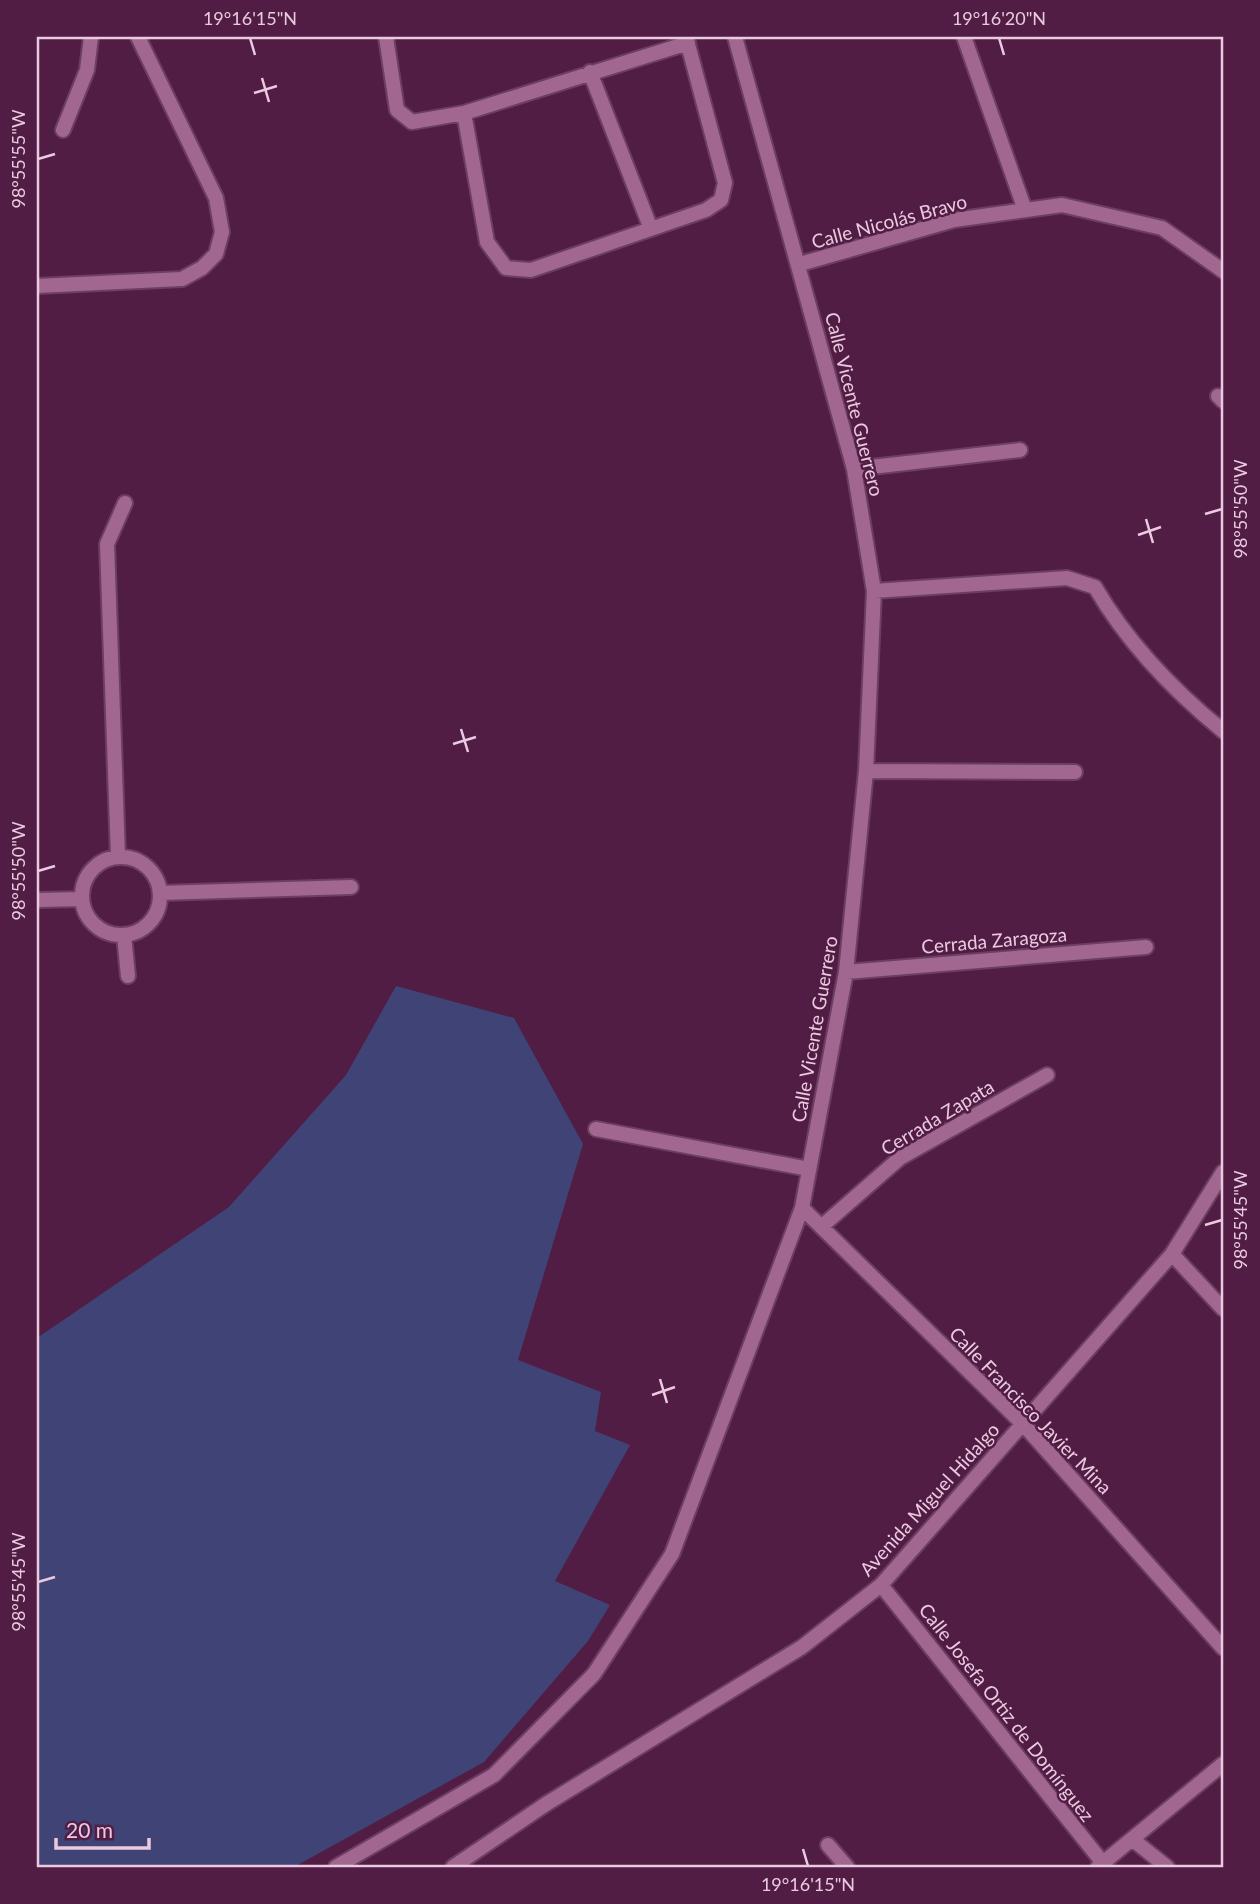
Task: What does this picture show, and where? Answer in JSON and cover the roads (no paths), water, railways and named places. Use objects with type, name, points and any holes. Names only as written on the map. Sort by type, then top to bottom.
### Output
[{"type":"street","points":[[63,130],[87,70],[91,37]]},
{"type":"street","points":[[37,286],[182,279],[202,268],[216,254],[222,232],[216,198],[138,37]]},
{"type":"street","points":[[386,37],[397,110],[412,122],[464,113],[687,40],[725,183],[721,200],[706,210],[531,270],[506,268],[487,242],[464,113]]},
{"type":"street","name":"Calle Vicente Guerrero","points":[[336,1867],[494,1775],[594,1674],[672,1553],[802,1208],[846,972],[866,771],[874,591],[854,469],[800,264],[735,37]]},
{"type":"street","points":[[964,37],[1025,210]]},
{"type":"street","points":[[590,72],[651,229]]},
{"type":"street","name":"Calle Nicolás Bravo","points":[[800,264],[954,220],[1062,205],[1162,228],[1223,271]]},
{"type":"street","points":[[854,469],[1020,450]]},
{"type":"street","points":[[118,856],[107,544],[125,503]]},
{"type":"street","points":[[874,591],[1067,578],[1095,587],[1110,613],[1146,657],[1223,731]]},
{"type":"street","points":[[866,771],[1075,772]]},
{"type":"street","points":[[118,856],[133,858],[147,866],[156,878],[160,893],[159,908],[151,922],[139,931],[124,935],[109,934],[95,926],[86,914],[82,899],[83,884],[91,871],[103,861],[118,856]]},
{"type":"street","points":[[160,893],[351,887]]},
{"type":"street","points":[[37,900],[82,899]]},
{"type":"street","points":[[124,935],[128,976]]},
{"type":"street","name":"Cerrada Zaragoza","points":[[846,972],[1146,947]]},
{"type":"street","name":"Cerrada Zapata","points":[[821,1227],[900,1158],[1047,1075]]},
{"type":"street","points":[[596,1129],[809,1169]]},
{"type":"street","name":"Avenida Miguel Hidalgo","points":[[453,1867],[568,1790],[802,1647],[881,1584],[1172,1254],[1223,1172]]},
{"type":"street","name":"Calle Francisco Javier Mina","points":[[802,1208],[1023,1424],[1223,1648]]},
{"type":"street","points":[[1172,1254],[1223,1309]]},
{"type":"street","name":"Calle Josefa Ortiz de Domínguez","points":[[881,1584],[1100,1865]]},
{"type":"street","points":[[1100,1865],[1223,1764]]},
{"type":"street","points":[[1132,1839],[1167,1867]]},
{"type":"street","points":[[828,1845],[847,1867]]}]
